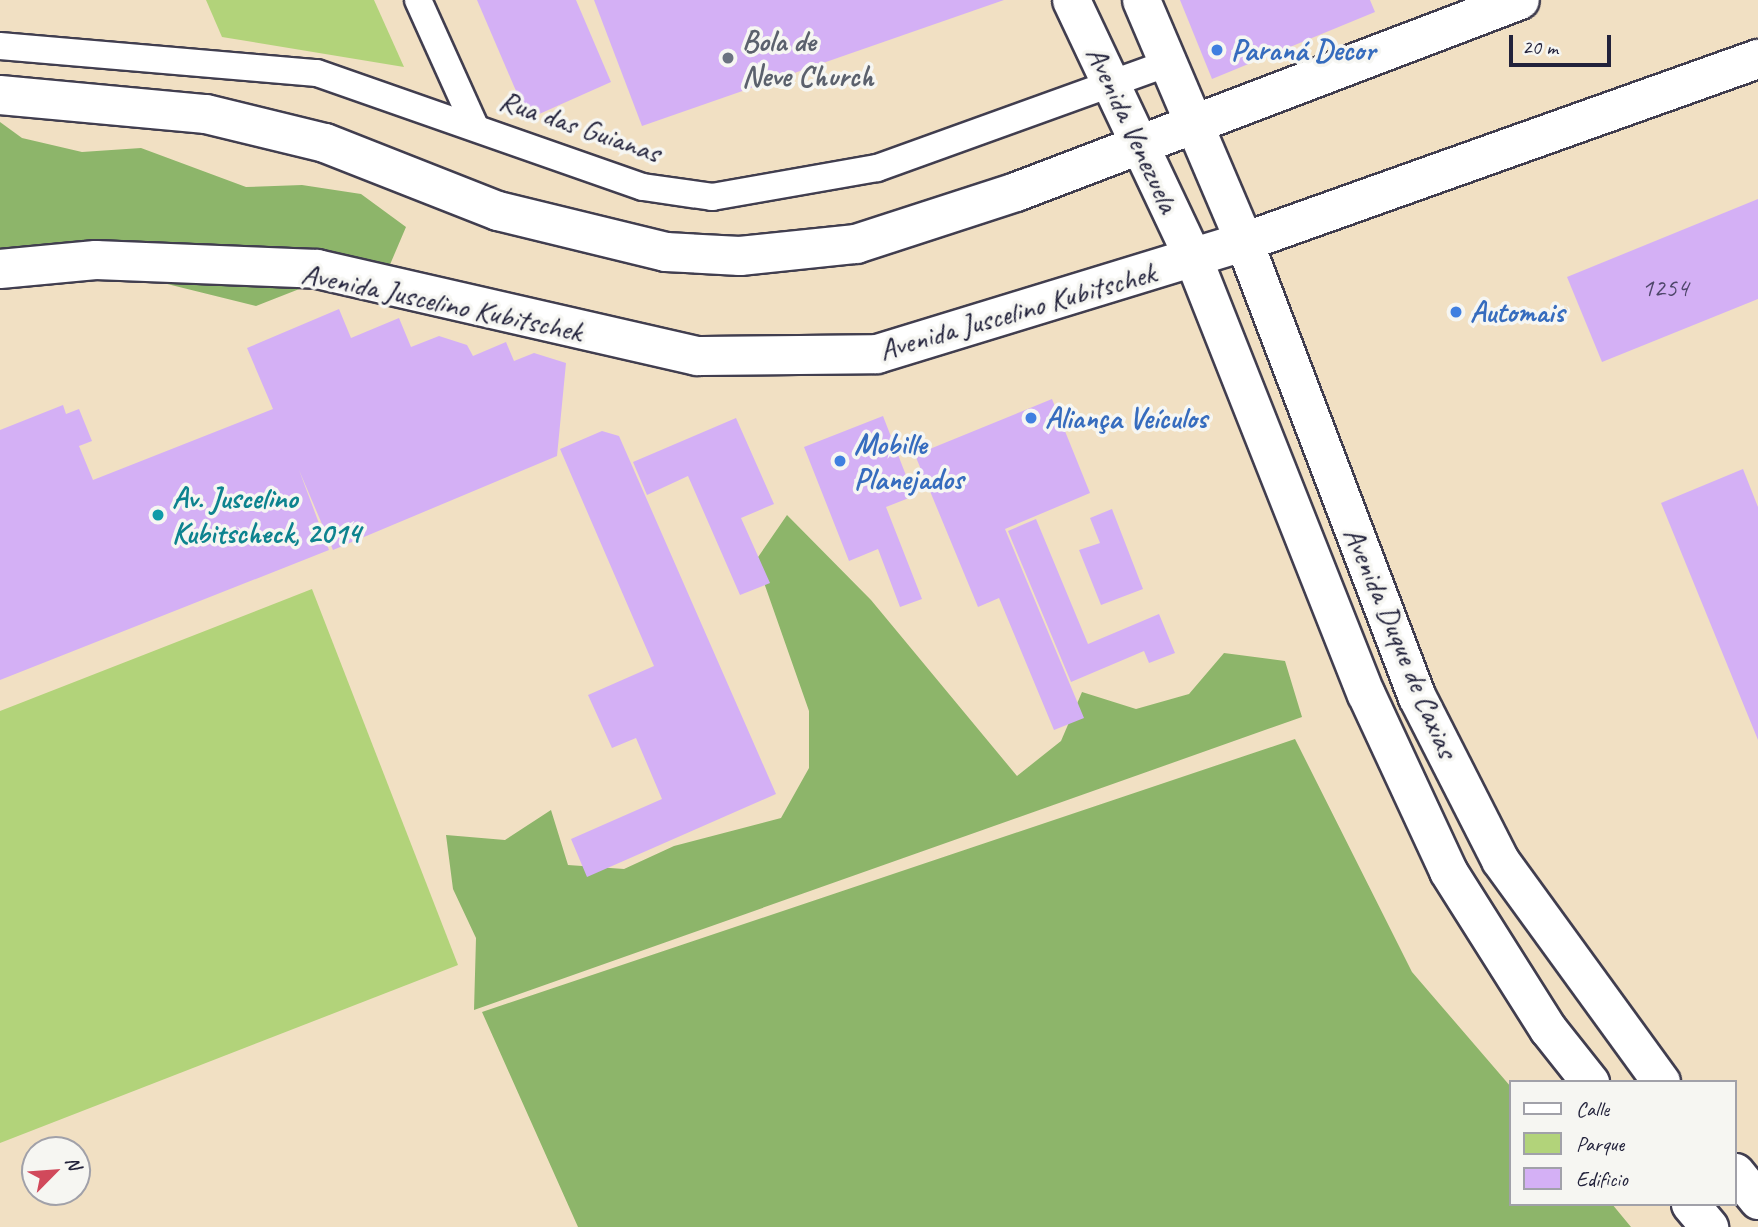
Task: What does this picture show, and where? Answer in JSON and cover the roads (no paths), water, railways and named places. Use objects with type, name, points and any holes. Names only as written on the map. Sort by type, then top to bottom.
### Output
[{"type":"main road","name":"Avenida Venezuela","points":[[1072,0],[1114,83],[1194,258]]},
{"type":"main road","name":"Avenida Venezuela","points":[[1142,0],[1244,242]]},
{"type":"main road","points":[[0,95],[116,101],[206,114],[325,143],[498,211],[666,252],[740,256],[856,244],[1197,128],[1520,0]]},
{"type":"main road","name":"Avenida Juscelino Kubitschek","points":[[0,269],[96,260],[317,269],[698,356],[783,358],[877,354],[1244,242],[1758,59]]},
{"type":"main road","name":"Avenida Duque de Caxias","points":[[1244,242],[1417,697],[1500,860],[1660,1080]]},
{"type":"main road","name":"Avenida Duque de Caxias","points":[[1194,258],[1366,694],[1448,871],[1548,1029],[1588,1080]]},
{"type":"main road","points":[[1737,1174],[1758,1200]]},
{"type":"main road","points":[[1692,1206],[1709,1227]]},
{"type":"street","points":[[418,0],[474,124]]},
{"type":"street","name":"Rua das Guianas","points":[[0,46],[317,73],[474,124],[643,187],[712,197],[877,168],[1169,63]]},
{"type":"place","name":"Paraná Decor","points":[[1217,50]]},
{"type":"place","name":"Bola de Neve Church","points":[[728,58]]},
{"type":"place","name":"Automais","points":[[1456,312]]},
{"type":"place","name":"Aliança Veículos","points":[[1031,418]]},
{"type":"place","name":"Mobille Planejados","points":[[840,461]]},
{"type":"place","name":"Av. Juscelino Kubitscheck, 2014","points":[[158,515]]}]
